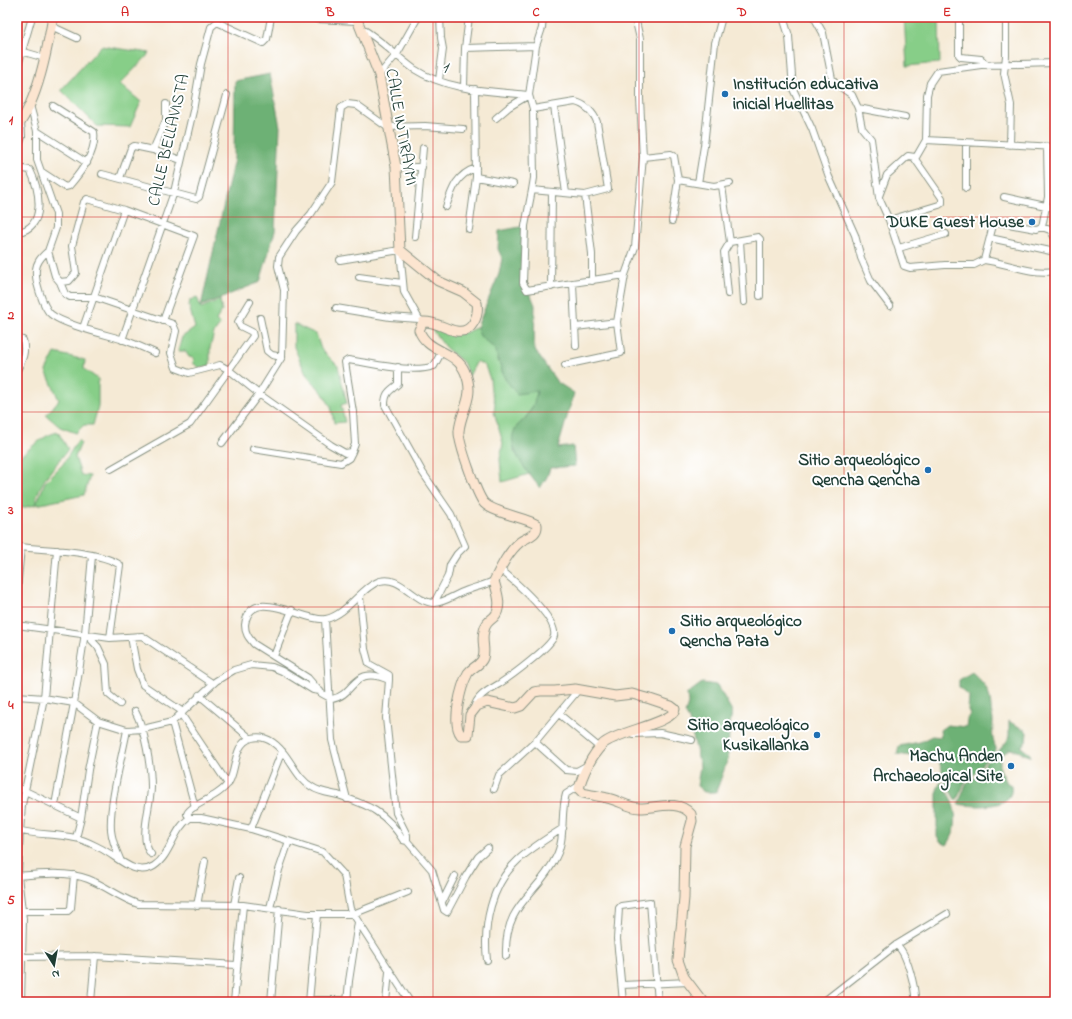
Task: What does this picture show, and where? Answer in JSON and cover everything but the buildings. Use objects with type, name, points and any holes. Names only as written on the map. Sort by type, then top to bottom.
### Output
[{"type":"main road","points":[[18,123],[30,104],[45,58],[52,22]]},
{"type":"main road","name":"CALLE INTIRAYMI","points":[[361,24],[379,75],[387,126],[396,167],[400,247]]},
{"type":"main road","points":[[400,247],[438,281],[463,292],[477,303],[478,310],[474,323],[463,330],[456,331],[429,321],[421,320],[419,330],[427,344],[449,355],[464,370],[468,380],[468,404],[459,433],[460,444],[480,498],[490,507],[537,526],[537,529],[533,534],[518,544],[500,569],[494,581],[499,603],[498,608],[484,629],[482,637],[484,655],[482,661],[467,674],[459,701],[457,722],[459,732],[461,735],[468,735],[470,715],[477,706],[487,702],[515,708],[521,706],[534,692],[580,689],[615,696],[632,694],[671,706],[675,709],[673,715],[668,718],[614,738],[602,745],[590,764],[579,789],[583,793],[608,798],[632,807],[681,807],[691,814],[692,821],[685,846],[684,898],[678,960],[684,976],[703,1002]]},
{"type":"street","points":[[17,69],[20,51],[32,17]]},
{"type":"street","name":"CALLE BELLAVISTA","points":[[122,340],[174,192],[194,111],[200,64],[214,20],[263,43],[267,39],[271,17]]},
{"type":"street","points":[[312,17],[316,19],[335,18],[361,24]]},
{"type":"street","points":[[379,75],[397,54],[418,17]]},
{"type":"street","points":[[439,80],[443,49],[440,38],[440,17]]},
{"type":"street","points":[[464,88],[465,48],[469,17]]},
{"type":"street","points":[[543,17],[542,28],[536,46],[529,94],[533,108],[534,178],[525,226],[523,283],[527,290],[625,275]]},
{"type":"street","points":[[565,365],[621,353],[617,322],[625,275],[635,247],[643,157],[640,99],[640,52],[635,17]]},
{"type":"street","points":[[698,183],[704,146],[715,43],[722,17]]},
{"type":"street","points":[[783,17],[789,36],[793,90],[812,130],[829,177],[855,235],[861,258],[871,281],[890,306]]},
{"type":"street","points":[[814,17],[823,34],[832,79],[835,83],[852,95],[858,108],[862,128],[869,136],[872,145],[879,198],[889,220],[904,266],[910,268],[945,265],[974,265],[984,260],[1024,269],[1048,272],[1055,271]]},
{"type":"street","points":[[959,17],[959,55],[961,57],[981,59],[987,65]]},
{"type":"street","points":[[1006,17],[1006,56],[1004,73],[1011,105],[1010,145]]},
{"type":"street","points":[[52,22],[76,38]]},
{"type":"street","name":"1","points":[[361,24],[413,68],[439,80],[464,88],[529,94]]},
{"type":"street","points":[[465,48],[536,46]]},
{"type":"street","points":[[20,51],[45,58]]},
{"type":"street","points":[[915,157],[926,140],[928,88],[934,75],[938,71],[987,65],[1004,66],[1055,63]]},
{"type":"street","points":[[469,230],[476,177],[475,89]]},
{"type":"street","points":[[496,118],[510,106],[529,94]]},
{"type":"street","points":[[102,174],[196,199],[199,197],[227,96]]},
{"type":"street","points":[[532,190],[585,195],[606,191],[609,187],[595,115],[581,103],[575,102],[533,108]]},
{"type":"street","points":[[30,104],[38,131],[37,160],[57,221],[48,251],[39,259],[35,266],[35,274],[48,312],[60,320],[122,340],[155,353]]},
{"type":"street","points":[[153,150],[166,120],[166,104]]},
{"type":"street","points":[[222,443],[259,394],[282,357],[284,290],[278,266],[279,257],[332,182],[341,108],[347,104],[356,105],[387,126],[424,126],[463,129]]},
{"type":"street","points":[[42,172],[65,187],[69,186],[87,163],[95,138],[94,132],[53,106]]},
{"type":"street","points":[[554,106],[566,193]]},
{"type":"street","points":[[858,108],[905,117]]},
{"type":"street","points":[[17,151],[22,137],[18,123]]},
{"type":"street","points":[[38,131],[87,163]]},
{"type":"street","points":[[926,140],[1055,147]]},
{"type":"street","points":[[966,143],[966,188]]},
{"type":"street","points":[[120,178],[131,148],[134,146],[153,150],[181,160]]},
{"type":"street","points":[[1041,228],[1048,197],[1047,147]]},
{"type":"street","points":[[415,237],[423,148]]},
{"type":"street","points":[[643,157],[671,154],[674,156],[678,180],[672,221]]},
{"type":"street","points":[[879,198],[887,175],[908,156],[915,157],[942,198],[942,202],[939,206],[889,220]]},
{"type":"street","points":[[396,167],[422,167]]},
{"type":"street","points":[[17,168],[30,170],[37,185],[40,198],[39,209],[29,229],[17,232]]},
{"type":"street","points":[[446,207],[454,186],[459,178],[467,171],[476,168]]},
{"type":"street","points":[[476,177],[513,184]]},
{"type":"street","points":[[678,180],[722,186],[730,183]]},
{"type":"street","points":[[722,186],[730,242],[724,252],[728,294]]},
{"type":"street","points":[[551,287],[552,192]]},
{"type":"street","points":[[585,195],[591,241],[592,281]]},
{"type":"street","points":[[1004,197],[1055,208]]},
{"type":"street","points":[[60,282],[68,281],[76,273],[72,246],[84,202],[90,199],[164,224],[194,236],[163,321]]},
{"type":"street","points":[[83,328],[124,210]]},
{"type":"street","points":[[997,222],[1050,230],[1055,238]]},
{"type":"street","points":[[984,260],[984,254],[992,229]]},
{"type":"street","points":[[899,248],[946,234]]},
{"type":"street","points":[[730,242],[758,237],[760,239],[760,296]]},
{"type":"street","points":[[990,238],[1055,252]]},
{"type":"street","points":[[740,241],[744,302]]},
{"type":"street","points":[[340,260],[400,247],[404,292],[421,320]]},
{"type":"street","points":[[48,251],[55,276],[60,282],[65,294],[70,296],[94,297],[173,324],[175,327],[171,353],[176,368],[189,373],[220,365],[229,370],[259,394],[331,445],[345,453],[352,452]]},
{"type":"street","points":[[359,277],[402,283]]},
{"type":"street","points":[[573,284],[576,346]]},
{"type":"street","points":[[112,469],[185,427],[253,336],[252,332],[240,326],[238,322],[250,302]]},
{"type":"street","points":[[336,308],[390,317],[421,320]]},
{"type":"street","points":[[260,318],[267,351],[272,355],[282,357]]},
{"type":"street","points":[[576,327],[617,322]]},
{"type":"street","points":[[17,338],[23,340],[25,349],[24,358],[17,370]]},
{"type":"street","points":[[253,449],[341,463],[349,458],[355,444],[353,412],[345,362],[348,360],[398,367],[425,368],[434,366],[442,351]]},
{"type":"street","points":[[398,367],[398,384],[388,391],[385,397],[385,405],[423,473],[451,514],[465,546],[457,554],[450,565],[448,576],[434,603]]},
{"type":"street","points":[[17,591],[19,547],[57,550],[116,562],[120,565],[110,638]]},
{"type":"street","points":[[21,1002],[20,919],[22,911],[17,876],[19,831],[25,791],[44,698],[57,550]]},
{"type":"street","points":[[55,805],[85,633],[92,556]]},
{"type":"street","points":[[473,710],[479,697],[502,682],[538,653],[554,637],[554,630],[550,621],[539,606],[500,569]]},
{"type":"street","points":[[389,680],[380,676],[367,676],[351,685],[337,698],[328,698],[308,678],[254,644],[248,637],[246,624],[254,608],[260,606],[292,610],[314,618],[325,619],[336,615],[360,597],[372,584],[388,580],[397,582],[415,596],[434,603],[494,581]]},
{"type":"street","points":[[360,597],[365,649],[369,664],[386,674],[389,680],[386,718],[396,813],[408,834],[407,841]]},
{"type":"street","points":[[274,656],[292,610]]},
{"type":"street","points":[[325,619],[328,698],[332,740],[347,798]]},
{"type":"street","points":[[17,625],[49,630],[85,633],[110,638],[142,636],[212,683]]},
{"type":"street","points":[[85,633],[98,647],[106,664],[108,694],[120,704]]},
{"type":"street","points":[[131,637],[137,669],[143,685],[182,713],[228,784]]},
{"type":"street","points":[[17,696],[44,698],[74,703],[98,721],[127,730],[144,729],[172,722],[212,683],[234,670],[251,665],[272,667],[287,674],[313,690],[320,691]]},
{"type":"street","points":[[494,789],[499,775],[535,742],[580,689]]},
{"type":"street","points":[[199,695],[250,738],[272,741],[282,750],[308,785],[322,791],[347,798],[379,812],[389,820],[403,840],[407,841],[432,870],[444,910],[448,912],[466,876],[478,857],[488,848]]},
{"type":"street","points":[[136,711],[144,729],[151,784],[145,839],[147,848],[151,854]]},
{"type":"street","points":[[559,714],[600,748]]},
{"type":"street","points":[[76,838],[81,818],[88,770],[98,721]]},
{"type":"street","points":[[172,722],[195,807]]},
{"type":"street","points":[[120,860],[113,843],[111,829],[113,803],[127,730]]},
{"type":"street","points":[[614,738],[631,734],[651,732],[692,740]]},
{"type":"street","points":[[190,818],[187,814],[188,812],[219,794],[228,784],[238,750],[250,738]]},
{"type":"street","points":[[535,742],[566,770],[577,771],[590,764]]},
{"type":"street","points":[[251,829],[282,750]]},
{"type":"street","points":[[506,956],[506,933],[514,916],[522,901],[550,868],[557,856],[563,828],[566,794],[580,785]]},
{"type":"street","points":[[17,788],[81,818]]},
{"type":"street","points":[[19,831],[76,838],[120,860],[133,869],[141,870],[153,867],[161,861],[183,822],[190,818],[201,818],[251,829],[323,852],[344,875],[350,909],[389,972],[410,1002]]},
{"type":"street","points":[[487,960],[486,926],[501,882],[519,859],[563,828]]},
{"type":"street","points":[[270,908],[279,870],[289,841]]},
{"type":"street","points":[[197,906],[205,861]]},
{"type":"street","points":[[17,876],[74,875],[89,879],[125,900],[138,904],[197,906],[243,905],[317,914],[353,914],[408,892]]},
{"type":"street","points":[[22,911],[68,911],[71,908],[74,875]]},
{"type":"street","points":[[442,902],[455,876]]},
{"type":"street","points":[[234,905],[239,878]]},
{"type":"street","points":[[623,1002],[617,939],[619,908],[621,906],[650,902],[658,1002]]},
{"type":"street","points":[[234,1002],[236,965],[243,905]]},
{"type":"street","points":[[271,1002],[279,909]]},
{"type":"street","points":[[317,914],[309,1001],[348,1001],[358,922]]},
{"type":"street","points":[[823,1002],[896,945],[947,914]]},
{"type":"street","points":[[896,945],[902,953],[915,988],[915,1002]]},
{"type":"street","points":[[20,958],[95,956],[236,965]]},
{"type":"street","points":[[90,1002],[95,956]]},
{"type":"street","points":[[386,1002],[389,972]]},
{"type":"street","points":[[622,985],[689,982]]},
{"type":"street","points":[[695,991],[695,1002]]},
{"type":"green space","points":[[904,17],[939,17],[940,63],[907,66]]},
{"type":"green space","points":[[101,46],[150,53],[120,84],[141,102],[130,127],[97,126],[61,90]]},
{"type":"green space","points":[[270,74],[280,127],[275,231],[260,282],[201,306],[234,159],[235,81]]},
{"type":"green space","points":[[525,226],[524,278],[535,305],[534,349],[557,382],[574,393],[558,448],[573,446],[575,466],[550,468],[547,477],[540,488],[519,460],[513,443],[513,435],[516,428],[530,412],[537,391],[517,394],[505,379],[494,348],[480,336],[477,327],[499,274],[502,258],[498,249],[499,231]]},
{"type":"green space","points":[[197,297],[201,308],[220,300],[222,311],[216,320],[220,325],[214,333],[210,348],[210,365],[200,368],[193,363],[194,358],[189,357],[185,351],[178,351],[182,337],[195,328],[189,306],[190,300]]},
{"type":"green space","points":[[294,324],[316,334],[321,349],[338,366],[347,403],[341,405],[345,422],[334,423],[331,407],[322,392],[306,374],[294,347]]},
{"type":"green space","points":[[430,327],[465,333],[477,327],[480,336],[494,348],[505,379],[538,391],[535,402],[530,411],[524,420],[515,428],[514,451],[529,474],[502,482],[500,459],[503,443],[494,412],[495,403],[491,391],[490,379],[485,366],[477,361],[469,376],[463,362],[446,348]]},
{"type":"green space","points":[[55,353],[85,360],[84,369],[98,379],[98,407],[93,425],[84,425],[76,433],[60,427],[46,415],[59,400],[46,371]]},
{"type":"green space","points":[[58,432],[68,449],[48,475],[40,489],[35,505],[17,509],[17,458],[42,439]]},
{"type":"green space","points":[[78,440],[81,443],[75,457],[81,475],[90,476],[84,495],[36,505],[45,482],[63,464]]},
{"type":"green space","points":[[972,672],[980,680],[988,692],[993,719],[993,738],[996,751],[988,757],[972,777],[966,781],[956,801],[942,777],[942,769],[938,760],[897,754],[899,746],[920,742],[932,736],[941,737],[940,730],[947,725],[966,727],[967,719],[970,714],[968,710],[969,696],[959,687],[959,680]]},
{"type":"green space","points":[[702,683],[717,685],[732,711],[729,732],[728,759],[716,792],[704,792],[697,786],[700,766],[689,720],[685,713],[688,704],[687,694]]},
{"type":"green space","points":[[1009,721],[1027,732],[1026,742],[1022,745],[1022,748],[1030,754],[1031,757],[1016,750],[1010,749],[1000,756],[1000,769],[1007,783],[1011,785],[1011,793],[1007,799],[1001,803],[992,805],[974,806],[958,804],[967,783],[976,777],[987,761],[997,753],[1007,741],[1009,736]]},
{"type":"green space","points":[[941,781],[950,796],[956,820],[955,829],[947,845],[940,842],[937,837],[937,790]]},
{"type":"place","name":"Institución educativa inicial Huellitas","points":[[725,94]]},
{"type":"place","name":"DUKE Guest House","points":[[1032,222]]},
{"type":"place","name":"Sitio arqueológico Qencha Qencha","points":[[928,470]]},
{"type":"place","name":"Sitio arqueológico Qencha Pata","points":[[672,631]]},
{"type":"place","name":"Sitio arqueológico Kusikallanka","points":[[817,735]]},
{"type":"place","name":"Machu Anden Archaeological Site","points":[[1011,766]]}]
